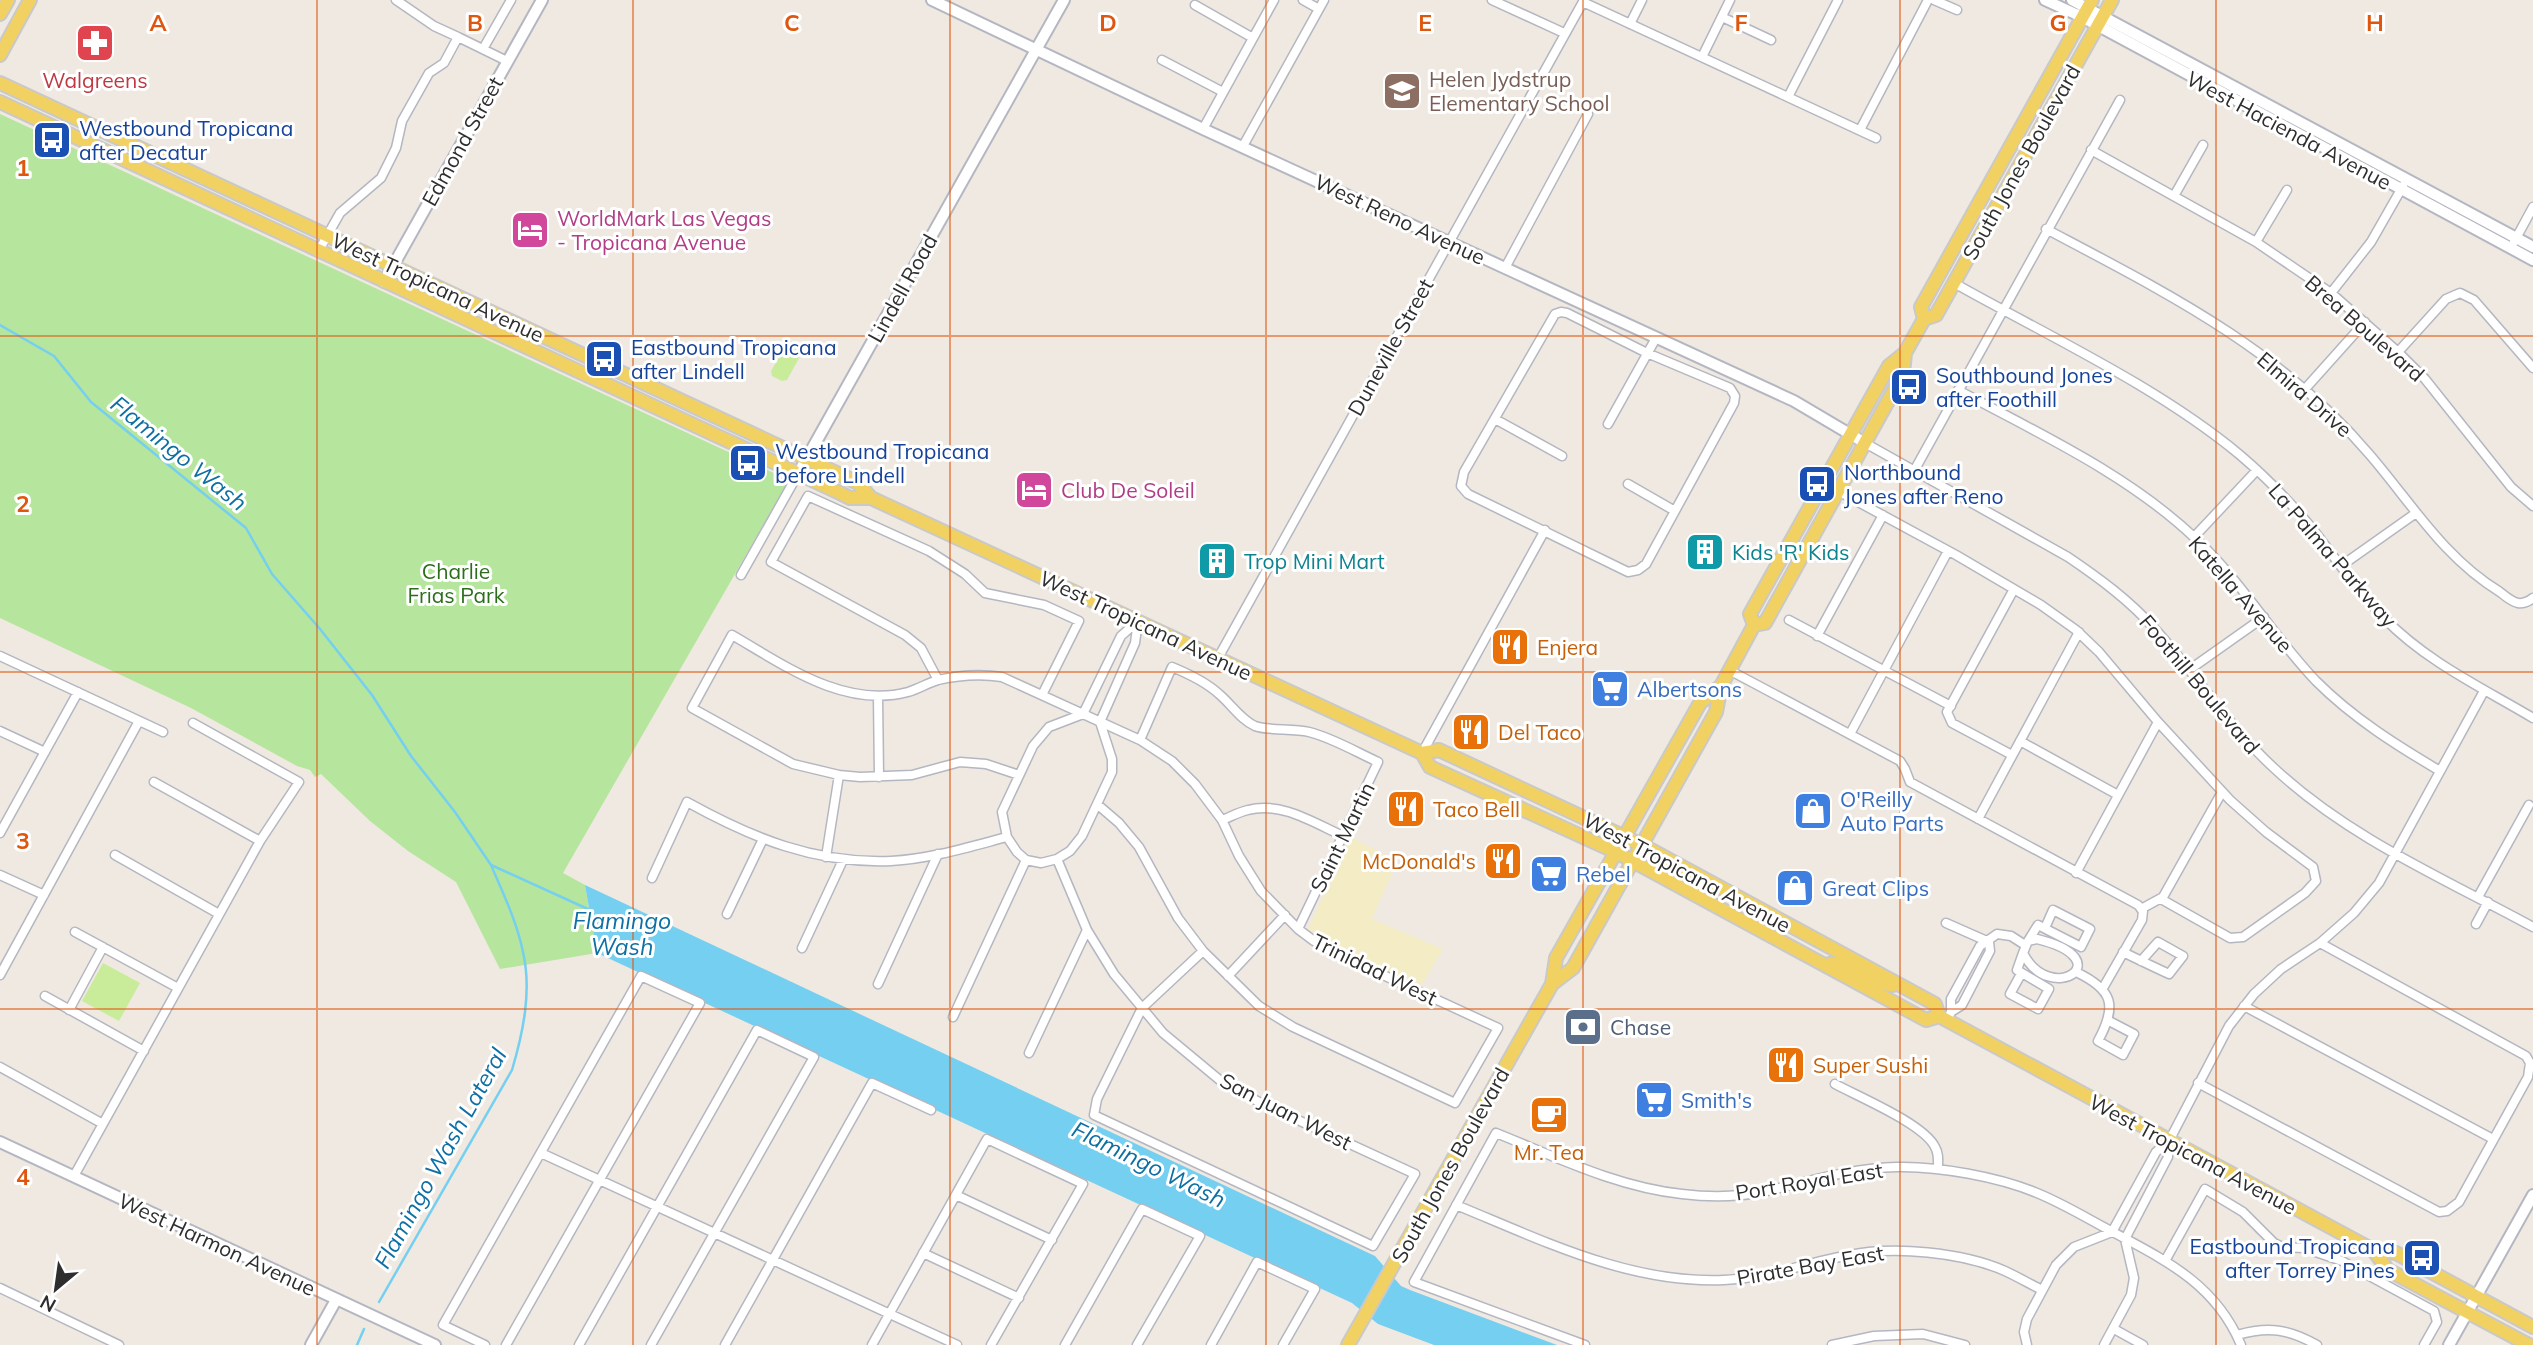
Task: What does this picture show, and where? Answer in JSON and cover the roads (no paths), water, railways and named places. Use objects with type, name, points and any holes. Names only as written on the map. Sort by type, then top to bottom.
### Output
[{"type":"main road","points":[[0,13],[8,0]]},
{"type":"main road","points":[[0,55],[30,0]]},
{"type":"main road","name":"South Jones Boulevard","points":[[1552,984],[1573,968],[1716,712],[1721,686],[1754,625],[1751,614],[1889,366],[1905,353],[1924,319],[1936,315],[2112,0]]},
{"type":"main road","name":"South Jones Boulevard","points":[[1924,319],[1921,307],[2088,8]]},
{"type":"main road","name":"West Tropicana Avenue","points":[[0,83],[858,483],[871,498],[1422,753],[1439,750],[1642,845],[1935,1004],[1946,1016],[2169,1141],[2373,1250],[2396,1253],[2533,1327]]},
{"type":"main road","name":"West Tropicana Avenue","points":[[0,102],[850,498],[871,498]]},
{"type":"main road","points":[[216,204],[223,188]]},
{"type":"main road","points":[[1977,205],[1992,213]]},
{"type":"main road","points":[[501,337],[508,320]]},
{"type":"main road","name":"South Jones Boulevard","points":[[1754,625],[1765,622],[1865,443],[1903,374],[1905,353]]},
{"type":"main road","points":[[641,401],[648,385]]},
{"type":"main road","points":[[654,407],[661,391]]},
{"type":"main road","name":"South Jones Boulevard","points":[[1348,1345],[1552,984],[1556,958],[1700,703],[1721,686]]},
{"type":"main road","name":"West Tropicana Avenue","points":[[1422,753],[1430,767],[1616,852],[1926,1020],[1946,1016]]},
{"type":"main road","points":[[1826,966],[1838,963],[1878,983],[1901,985]]},
{"type":"main road","name":"West Tropicana Avenue","points":[[2373,1250],[2388,1269],[2529,1345]]},
{"type":"street","points":[[396,0],[408,3],[434,26],[507,61]]},
{"type":"street","points":[[483,49],[511,0]]},
{"type":"street","name":"Edmond Street","points":[[384,282],[542,0]]},
{"type":"street","name":"West Reno Avenue","points":[[932,0],[1203,129],[1794,401],[1865,443]]},
{"type":"street","name":"Lindell Road","points":[[741,575],[1064,0]]},
{"type":"street","points":[[1203,129],[1274,0]]},
{"type":"street","points":[[1303,0],[1319,9]]},
{"type":"street","points":[[1243,146],[1324,0]]},
{"type":"street","points":[[1492,0],[1564,33]]},
{"type":"street","points":[[1630,23],[1642,0]]},
{"type":"street","points":[[1702,57],[1730,0]]},
{"type":"street","points":[[1788,97],[1838,0]]},
{"type":"street","points":[[1860,130],[1928,0]]},
{"type":"street","points":[[1934,0],[1957,10]]},
{"type":"street","name":"West Hacienda Avenue","points":[[2045,0],[2088,8]]},
{"type":"street","name":"West Hacienda Avenue","points":[[2073,0],[2088,8],[2100,21],[2200,82],[2533,260]]},
{"type":"street","points":[[1583,1],[1877,138]]},
{"type":"street","name":"Duneville Street","points":[[1218,658],[1583,1]]},
{"type":"street","points":[[1195,5],[1253,38]]},
{"type":"street","points":[[1722,17],[1771,40]]},
{"type":"street","name":"West Hacienda Avenue","points":[[2100,21],[2206,71],[2533,247]]},
{"type":"street","points":[[318,251],[340,214],[381,178],[396,148],[402,121],[429,73],[444,63],[458,37]]},
{"type":"street","points":[[1162,61],[1223,92]]},
{"type":"street","points":[[2200,82],[2206,71]]},
{"type":"street","points":[[1914,471],[2120,100]]},
{"type":"street","points":[[1505,268],[1588,114]]},
{"type":"street","points":[[2174,196],[2203,145]]},
{"type":"street","points":[[2339,157],[2345,146]]},
{"type":"street","name":"Brea Boulevard","points":[[2091,150],[2256,242],[2331,293],[2398,352],[2457,417],[2511,487],[2533,506]]},
{"type":"street","points":[[2331,293],[2371,242],[2407,179]]},
{"type":"street","points":[[2256,242],[2287,190]]},
{"type":"street","points":[[2510,248],[2533,207]]},
{"type":"street","name":"Elmira Drive","points":[[2046,229],[2198,311],[2235,335],[2305,389],[2352,434],[2452,556],[2483,582],[2517,603],[2529,600]]},
{"type":"street","name":"La Palma Parkway","points":[[1954,283],[2178,409],[2221,440],[2257,470],[2295,509],[2363,596],[2407,640],[2442,667],[2533,718]]},
{"type":"street","points":[[2398,352],[2446,299],[2460,293],[2474,300],[2530,357],[2533,368]]},
{"type":"street","points":[[1567,313],[1647,353],[1730,388],[1735,396],[1734,403],[1646,564],[1638,570],[1628,572],[1545,530],[1514,518],[1468,494],[1461,486],[1464,472],[1555,314],[1567,313]]},
{"type":"street","points":[[2305,389],[2365,323]]},
{"type":"street","points":[[1608,424],[1656,338]]},
{"type":"street","name":"Katella Avenue","points":[[1958,390],[2110,473],[2150,500],[2220,562],[2276,634],[2317,681],[2351,713],[2388,740],[2440,771]]},
{"type":"street","points":[[1495,419],[1562,456]]},
{"type":"street","name":"Foothill Boulevard","points":[[1865,443],[2094,574],[2137,610],[2189,670],[2232,726],[2276,771],[2336,818],[2533,927]]},
{"type":"street","points":[[2194,537],[2257,470]]},
{"type":"street","points":[[1628,484],[1675,511]]},
{"type":"street","points":[[1838,491],[2014,589],[2079,632],[2222,792],[2266,832],[2313,867],[2316,881],[2305,893],[2243,937],[2230,938],[2161,899]]},
{"type":"street","points":[[938,680],[921,648],[905,635],[771,562],[808,496],[929,551],[965,574],[985,593],[1044,605],[1079,621],[1042,695]]},
{"type":"street","points":[[2341,566],[2416,513]]},
{"type":"street","points":[[1818,636],[1883,516]]},
{"type":"street","points":[[1422,753],[1545,530]]},
{"type":"street","points":[[1850,734],[1948,551]]},
{"type":"street","points":[[2012,755],[1952,723],[1947,712],[2014,589]]},
{"type":"street","points":[[2189,670],[2264,617]]},
{"type":"street","points":[[1789,620],[1951,706]]},
{"type":"street","points":[[1138,621],[1135,643],[1100,722],[1112,759],[1112,772],[1098,805],[1082,836],[1070,851],[1058,859],[1041,863],[1026,860],[1007,836],[1002,812],[1018,775],[1033,746],[1049,727],[1087,716],[1121,636],[1138,621]]},
{"type":"street","points":[[1978,819],[2079,632]]},
{"type":"street","name":"Trinidad West","points":[[839,775],[793,764],[692,708],[732,635],[798,673],[838,690],[878,696],[907,692],[938,680],[990,675],[1002,677],[1140,740],[1171,761],[1188,777],[1222,820],[1239,856],[1261,891],[1298,929],[1342,956],[1498,1028],[1455,1103],[1293,1027],[1259,1006],[1228,976]]},
{"type":"street","points":[[0,656],[163,732]]},
{"type":"street","name":"Saint Martin","points":[[1140,740],[1172,667],[1218,692],[1253,725],[1307,731],[1378,762],[1298,929]]},
{"type":"street","points":[[1730,670],[1900,761],[1909,782],[2141,909],[2142,920],[2103,988]]},
{"type":"street","points":[[2027,1345],[2024,1332],[2027,1319],[2056,1265],[2074,1247],[2119,1235],[2168,1157],[2169,1141],[2198,1083],[2229,1026],[2244,1006],[2281,969],[2320,943],[2354,913],[2379,883],[2484,691]]},
{"type":"street","points":[[0,833],[78,692]]},
{"type":"street","points":[[878,696],[879,777]]},
{"type":"street","points":[[0,975],[139,721]]},
{"type":"street","points":[[2076,873],[2158,722]]},
{"type":"street","points":[[74,1176],[260,841],[299,782],[193,723]]},
{"type":"street","points":[[0,731],[45,752]]},
{"type":"street","points":[[2020,741],[2118,795]]},
{"type":"street","points":[[826,857],[839,775],[912,775],[960,762],[986,764],[1018,775]]},
{"type":"street","points":[[154,782],[260,841]]},
{"type":"street","points":[[2141,909],[2161,899],[2222,792]]},
{"type":"street","points":[[652,878],[687,802],[721,821],[792,850],[844,860],[892,861],[938,854],[1007,836]]},
{"type":"street","points":[[1098,805],[1119,823],[1139,847],[1178,918],[1203,951],[1228,976],[1285,915]]},
{"type":"street","points":[[2478,897],[2529,805]]},
{"type":"street","points":[[1222,820],[1249,809],[1275,809],[1294,813],[1343,836]]},
{"type":"street","points":[[727,914],[763,839]]},
{"type":"street","points":[[878,984],[938,854]]},
{"type":"street","points":[[115,855],[219,914]]},
{"type":"street","name":"San Juan West","points":[[1058,859],[1087,930],[1114,974],[1163,1033],[1222,1082],[1261,1103],[1415,1174],[1373,1246],[1094,1115],[1097,1100],[1142,1008]]},
{"type":"street","points":[[802,947],[844,860]]},
{"type":"street","points":[[953,1017],[1026,860]]},
{"type":"street","points":[[0,875],[44,895]]},
{"type":"street","points":[[2476,923],[2488,902]]},
{"type":"street","points":[[2021,974],[2010,994],[2038,1009],[2049,989],[2017,970],[2025,946],[2038,925],[2081,947],[2090,929],[2053,911],[2045,928]]},
{"type":"street","points":[[1946,923],[1989,942]]},
{"type":"street","points":[[1029,1053],[1087,930]]},
{"type":"street","points":[[75,932],[178,988]]},
{"type":"street","points":[[1946,1016],[1951,999],[1980,946],[1997,934],[2011,936],[2025,946],[2028,964],[2053,978],[2067,978],[2079,968],[2073,954],[2051,943],[2038,939],[2025,946]]},
{"type":"street","points":[[2123,952],[2141,961],[2169,974],[2183,956],[2158,942],[2141,961]]},
{"type":"street","points":[[2198,1083],[2439,1212],[2447,1212],[2459,1202],[2528,1077],[2530,1063],[2526,1056],[2320,943]]},
{"type":"street","points":[[69,1010],[103,947]]},
{"type":"street","points":[[1142,1008],[1203,951]]},
{"type":"street","points":[[2076,972],[2103,988],[2107,994],[2109,1021],[2098,1041],[2123,1055],[2134,1034],[2109,1021]]},
{"type":"street","points":[[485,1345],[443,1325],[641,976],[700,1003],[506,1345]]},
{"type":"street","points":[[45,996],[144,1051]]},
{"type":"street","points":[[2244,1006],[2493,1139]]},
{"type":"street","points":[[579,1345],[757,1031],[814,1057],[651,1345]]},
{"type":"street","points":[[0,1067],[103,1125]]},
{"type":"street","points":[[724,1345],[872,1083],[931,1111]]},
{"type":"street","points":[[1835,1084],[1922,1131],[1934,1145],[1938,1155],[1938,1168]]},
{"type":"street","name":"Port Royal East","points":[[1456,1205],[1496,1133],[1637,1186],[1682,1194],[1759,1192],[1817,1177],[1860,1170],[1938,1168],[2035,1192],[2165,1261],[2205,1290],[2222,1310],[2241,1345]]},
{"type":"street","points":[[872,1345],[987,1139],[1083,1184],[992,1345]]},
{"type":"street","points":[[2104,1345],[2131,1295],[2134,1278],[2119,1235],[2156,1152],[2169,1141]]},
{"type":"street","name":"West Harmon Avenue","points":[[0,1142],[435,1345]]},
{"type":"street","points":[[541,1153],[957,1345]]},
{"type":"street","points":[[2165,1261],[2205,1189],[2243,1212],[2274,1243],[2282,1247],[2304,1248],[2342,1261],[2434,1311],[2437,1322],[2424,1345]]},
{"type":"street","points":[[956,1195],[1052,1240]]},
{"type":"street","points":[[2449,1345],[2533,1195]]},
{"type":"street","points":[[1456,1205],[1413,1282],[1585,1345]]},
{"type":"street","name":"Pirate Bay East","points":[[1456,1205],[1581,1256],[1635,1272],[1723,1280],[1762,1275],[1852,1254],[1890,1250],[1966,1259],[2003,1270],[2042,1290]]},
{"type":"street","points":[[1065,1345],[1142,1209],[1200,1236],[1138,1345]]},
{"type":"street","points":[[923,1253],[1019,1298]]},
{"type":"street","points":[[1211,1345],[1257,1262],[1315,1289],[1283,1345]]},
{"type":"street","points":[[0,1288],[119,1345]]},
{"type":"street","points":[[311,1345],[336,1300]]},
{"type":"street","points":[[2236,1335],[2260,1328],[2279,1330],[2300,1335],[2317,1345]]},
{"type":"street","points":[[2114,1329],[2143,1345]]},
{"type":"street","points":[[1832,1345],[1874,1336],[1923,1334],[1965,1345]]},
{"type":"street","points":[[1869,1345],[1874,1336]]},
{"type":"water","name":"Flamingo Wash","points":[[585,885],[1375,1256],[1401,1286],[1557,1345],[1434,1345],[1378,1324],[1352,1303],[597,953]]},
{"type":"waterway","name":"Flamingo Wash","points":[[0,325],[54,356],[91,402],[246,528],[272,574],[372,695],[411,756],[455,812],[491,865],[590,910]]},
{"type":"waterway","name":"Flamingo Wash Lateral","points":[[379,1302],[512,1070],[516,1056],[525,1012],[526,967],[517,930],[491,865]]},
{"type":"waterway","name":"Flamingo Wash Lateral","points":[[357,1345],[364,1329]]},
{"type":"place","name":"Walgreens","points":[[95,43]]},
{"type":"place","name":"Helen Jydstrup Elementary School","points":[[1402,91]]},
{"type":"place","name":"Westbound Tropicana after Decatur","points":[[52,140]]},
{"type":"place","name":"WorldMark Las Vegas - Tropicana Avenue","points":[[530,230]]},
{"type":"place","name":"Eastbound Tropicana after Lindell","points":[[604,359]]},
{"type":"place","name":"Southbound Jones after Foothill","points":[[1909,387]]},
{"type":"place","name":"Westbound Tropicana before Lindell","points":[[748,463]]},
{"type":"place","name":"Northbound Jones after Reno","points":[[1817,484]]},
{"type":"place","name":"Club De Soleil","points":[[1034,490]]},
{"type":"place","name":"Kids 'R' Kids","points":[[1705,552]]},
{"type":"place","name":"Trop Mini Mart","points":[[1217,561]]},
{"type":"place","name":"Enjera","points":[[1510,647]]},
{"type":"place","name":"Albertsons","points":[[1610,689]]},
{"type":"place","name":"Del Taco","points":[[1471,732]]},
{"type":"place","name":"Taco Bell","points":[[1406,809]]},
{"type":"place","name":"O'Reilly Auto Parts","points":[[1813,811]]},
{"type":"place","name":"McDonald's","points":[[1503,861]]},
{"type":"place","name":"Rebel","points":[[1549,874]]},
{"type":"place","name":"Great Clips","points":[[1795,888]]},
{"type":"place","name":"Chase","points":[[1583,1027]]},
{"type":"place","name":"Super Sushi","points":[[1786,1065]]},
{"type":"place","name":"Smith's","points":[[1654,1100]]},
{"type":"place","name":"Mr. Tea","points":[[1549,1115]]},
{"type":"place","name":"Eastbound Tropicana after Torrey Pines","points":[[2422,1258]]},
{"type":"park label","name":"Charlie Frias Park","points":[[456,583]]}]
